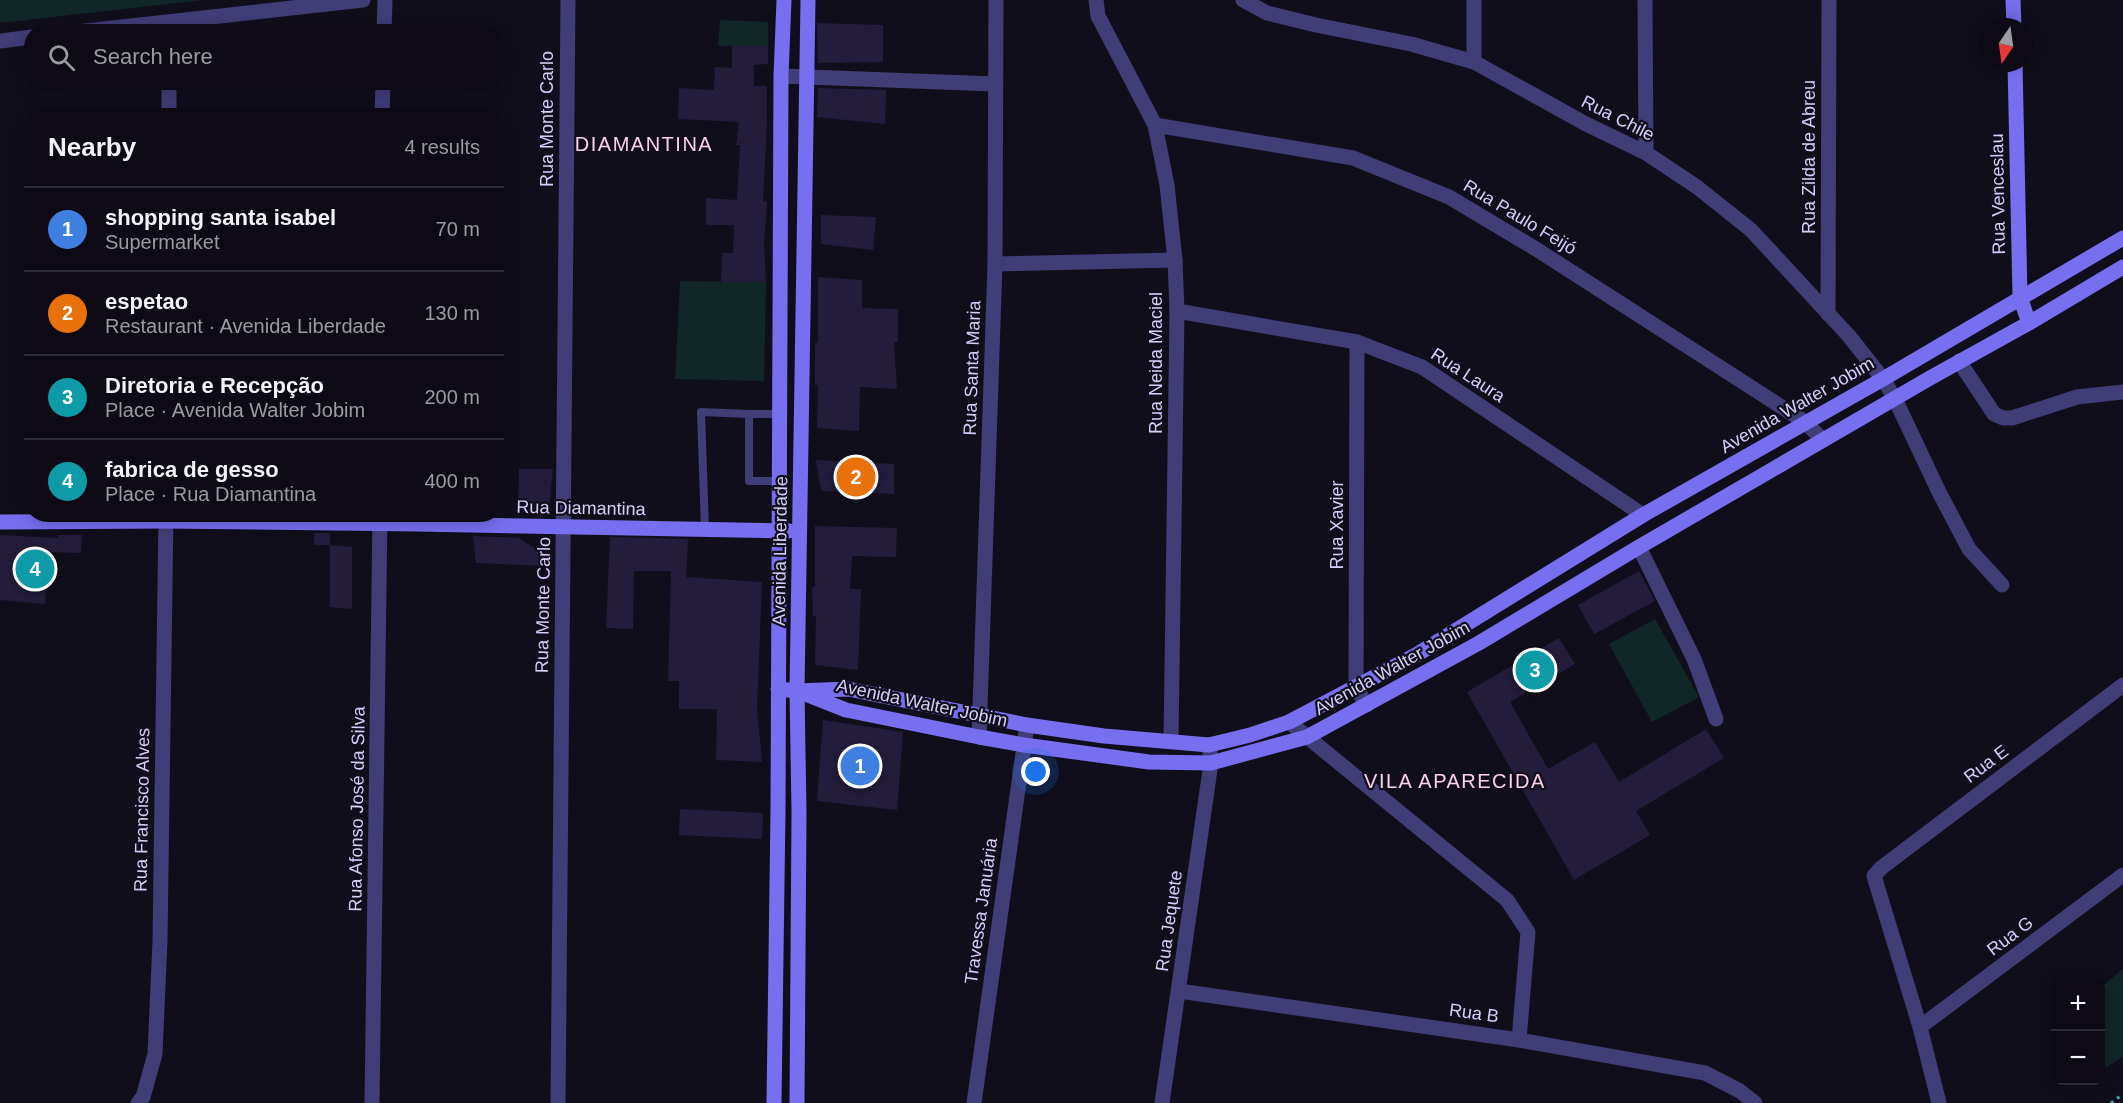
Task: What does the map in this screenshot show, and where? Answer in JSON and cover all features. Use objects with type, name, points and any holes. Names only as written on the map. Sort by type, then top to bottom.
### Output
[{"type":"main road","name":"Avenida Liberdade","points":[[774,1103],[778,811],[781,76],[784,0]]},
{"type":"main road","name":"Avenida Liberdade","points":[[797,1103],[799,812],[797,691],[808,0]]},
{"type":"main road","points":[[2013,0],[2014,18]]},
{"type":"main road","name":"Rua Venceslau","points":[[2015,72],[2020,297],[2029,323]]},
{"type":"main road","name":"Avenida Walter Jobim","points":[[797,691],[848,689],[1027,725],[1104,736],[1209,745],[1289,722],[1416,655],[1643,515],[1883,379],[2123,238]]},
{"type":"main road","name":"Avenida Walter Jobim","points":[[797,691],[846,710],[979,737],[1149,762],[1211,763],[1307,737],[1479,643],[1822,440],[2123,267]]},
{"type":"main road","name":"Rua Diamantina","points":[[0,522],[24,521]]},
{"type":"main road","name":"Rua Diamantina","points":[[432,522],[801,532]]},
{"type":"main road","points":[[778,689],[797,691]]},
{"type":"main road","points":[[778,811],[799,812]]},
{"type":"street","points":[[185,24],[363,0]]},
{"type":"street","points":[[384,0],[384,24]]},
{"type":"street","name":"Rua Monte Carlo","points":[[558,1103],[568,0]]},
{"type":"street","name":"Rua Santa Maria","points":[[979,737],[995,264],[996,0]]},
{"type":"street","name":"Rua Neida Maciel","points":[[1096,0],[1098,16],[1155,125],[1167,186],[1176,260],[1171,741]]},
{"type":"street","name":"Rua Chile","points":[[1244,0],[1267,13],[1411,44],[1474,62],[1586,124],[1646,153],[1697,188],[1751,230],[1849,336],[1883,379],[1970,549],[2002,585]]},
{"type":"street","points":[[1474,0],[1474,62]]},
{"type":"street","points":[[1645,0],[1646,153]]},
{"type":"street","name":"Rua Zilda de Abreu","points":[[1828,314],[1829,0]]},
{"type":"street","points":[[0,41],[24,38]]},
{"type":"street","points":[[781,76],[995,84]]},
{"type":"street","points":[[169,90],[169,108]]},
{"type":"street","points":[[382,90],[382,108]]},
{"type":"street","name":"Rua Paulo Feijó","points":[[1155,125],[1353,158],[1449,197],[1536,249],[1805,422],[1822,440]]},
{"type":"street","points":[[995,264],[1176,260]]},
{"type":"street","name":"Rua Laura","points":[[1177,311],[1357,342],[1422,367],[1643,515]]},
{"type":"street","name":"Rua Xavier","points":[[1356,688],[1357,342]]},
{"type":"street","points":[[1959,361],[1994,414],[2003,418],[2012,418],[2077,397],[2123,392]]},
{"type":"street","name":"Rua Francisco Alves","points":[[138,1103],[143,1097],[155,1054],[160,941],[165,522]]},
{"type":"street","name":"Rua Afonso José da Silva","points":[[375,1102],[380,522]]},
{"type":"street","points":[[1639,547],[1694,658],[1716,719]]},
{"type":"street","name":"Rua E","points":[[1920,1027],[1874,876],[1881,868],[2123,685]]},
{"type":"street","points":[[1356,688],[1367,705]]},
{"type":"street","points":[[1289,722],[1507,900],[1528,932],[1519,1040]]},
{"type":"street","name":"Travessa Januária","points":[[974,1103],[1027,725]]},
{"type":"street","name":"Rua Jequete","points":[[1162,1103],[1211,763],[1209,745]]},
{"type":"street","name":"Rua G","points":[[1920,1027],[2123,875]]},
{"type":"street","name":"Rua B","points":[[1179,991],[1519,1040],[1705,1073],[1740,1091],[1755,1103]]},
{"type":"street","points":[[1920,1027],[1937,1101]]},
{"type":"lane","points":[[705,530],[701,412],[780,414]]},
{"type":"lane","points":[[749,414],[748,481],[779,481]]},
{"type":"path","points":[[2111,1103],[2123,1094]]},
{"type":"green space","points":[[0,0],[203,0],[0,23]]},
{"type":"green space","points":[[720,20],[768,22],[768,46],[718,46]]},
{"type":"green space","points":[[680,281],[766,282],[764,381],[675,379]]},
{"type":"green space","points":[[1655,619],[1699,697],[1652,722],[1609,644]]},
{"type":"green space","points":[[2123,969],[2123,1056],[2105,1068],[2105,1031],[2105,984]]},
{"type":"building","points":[[817,23],[883,25],[883,62],[818,63]]},
{"type":"building","points":[[732,46],[768,46],[768,64],[754,65],[754,86],[767,86],[763,201],[767,202],[764,243],[766,282],[721,282],[722,253],[733,253],[734,225],[706,225],[706,198],[737,200],[740,145],[736,145],[739,122],[678,119],[679,88],[714,90],[715,67],[732,68]]},
{"type":"building","points":[[818,88],[886,90],[885,124],[817,117]]},
{"type":"building","points":[[821,215],[876,217],[873,250],[821,244]]},
{"type":"building","points":[[818,277],[862,280],[862,308],[898,309],[898,342],[894,342],[897,389],[860,387],[859,431],[817,428],[818,385],[815,385],[815,343],[818,343]]},
{"type":"building","points":[[816,460],[894,464],[894,494],[821,491]]},
{"type":"building","points":[[519,469],[553,469],[549,508],[518,507]]},
{"type":"building","points":[[815,526],[897,528],[896,557],[852,556],[850,589],[861,589],[858,670],[815,665],[816,616],[813,616],[812,587],[815,587]]},
{"type":"building","points":[[314,533],[330,533],[330,545],[314,545]]},
{"type":"building","points":[[0,535],[58,538],[58,535],[82,535],[81,553],[49,552],[45,604],[0,600]]},
{"type":"building","points":[[473,536],[519,538],[548,557],[546,566],[476,563]]},
{"type":"building","points":[[610,537],[688,539],[686,577],[762,582],[757,709],[762,762],[716,760],[717,709],[679,709],[679,681],[668,681],[671,571],[634,571],[633,629],[606,628]]},
{"type":"building","points":[[330,545],[352,547],[352,609],[330,607]]},
{"type":"building","points":[[1639,571],[1655,601],[1594,634],[1578,605]]},
{"type":"building","points":[[1559,638],[1575,664],[1510,702],[1548,769],[1595,742],[1619,782],[1706,729],[1724,758],[1636,811],[1650,835],[1574,880],[1467,692]]},
{"type":"building","points":[[823,720],[903,732],[897,810],[817,801]]},
{"type":"building","points":[[680,809],[763,813],[762,839],[679,835]]},
{"type":"place","name":"espetao","points":[[856,477]]},
{"type":"place","name":"fabrica de gesso","points":[[35,569]]},
{"type":"place","name":"Diretoria e Recepção","points":[[1535,670]]},
{"type":"place","name":"shopping santa isabel","points":[[860,766]]},
{"type":"district","name":"DIAMANTINA","points":[[644,144]]},
{"type":"district","name":"VILA APARECIDA","points":[[1455,781]]}]
